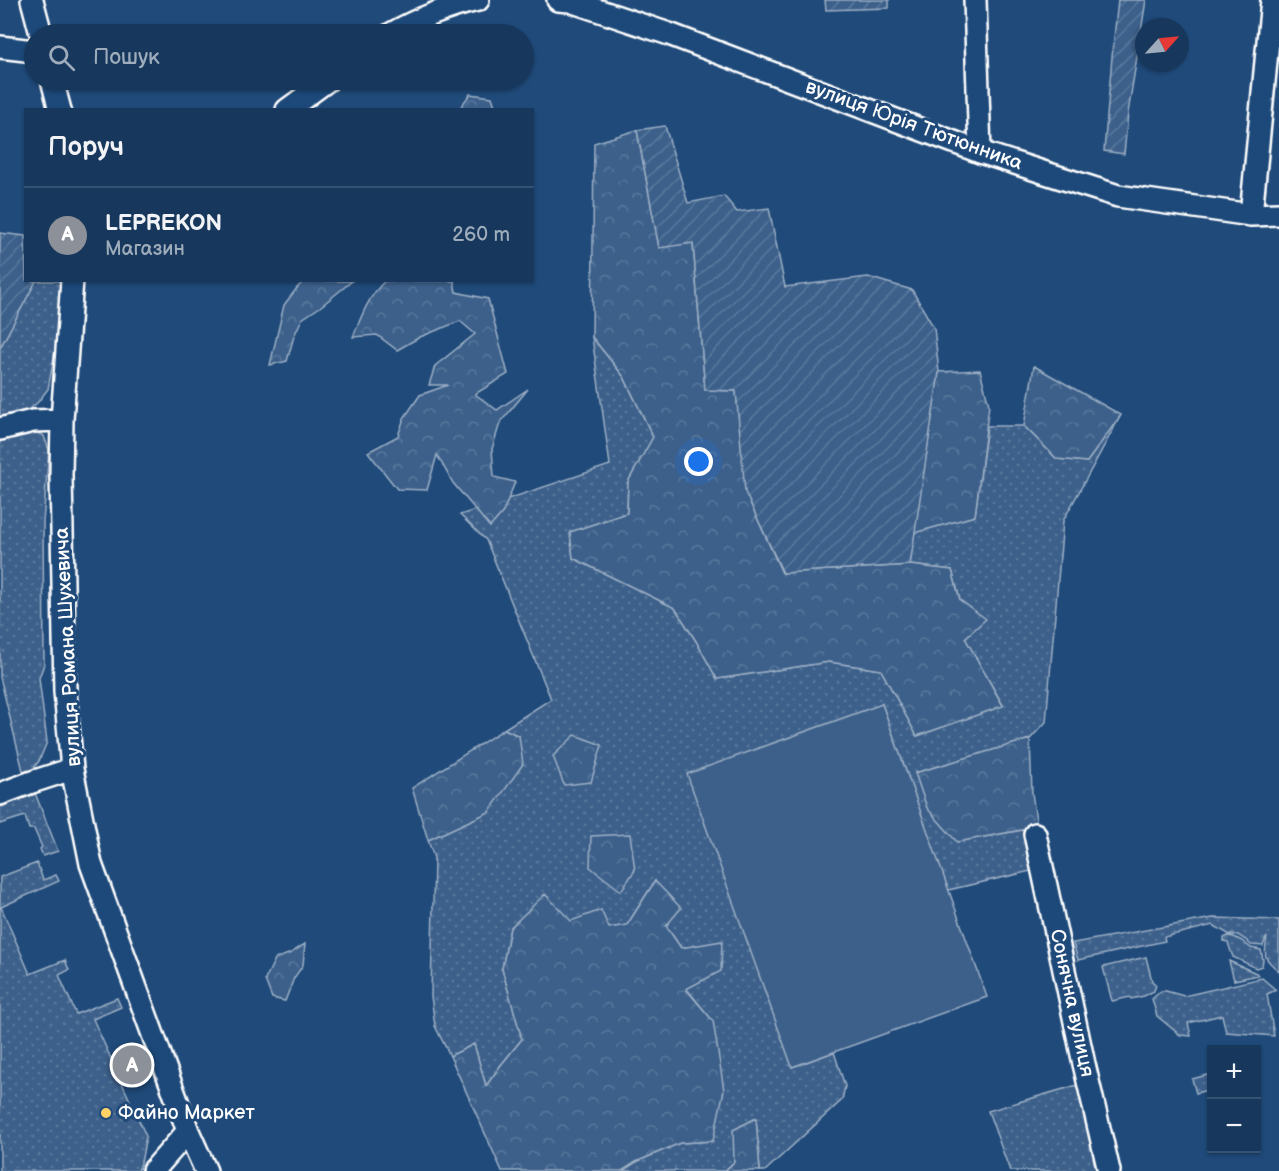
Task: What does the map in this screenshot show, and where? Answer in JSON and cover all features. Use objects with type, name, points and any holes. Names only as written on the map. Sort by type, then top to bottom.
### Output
[{"type":"street","points":[[32,0],[38,24]]},
{"type":"street","points":[[412,24],[464,3],[478,0]]},
{"type":"street","name":"вулиця Юрія Тютюнника","points":[[558,0],[570,1],[669,34],[980,152],[1118,196],[1251,215],[1279,214]]},
{"type":"street","points":[[975,0],[980,152]]},
{"type":"street","points":[[1251,215],[1272,0]]},
{"type":"street","points":[[0,46],[24,50]]},
{"type":"street","points":[[55,90],[59,108]]},
{"type":"street","points":[[290,108],[314,90]]},
{"type":"street","name":"вулиця Романа Шухевича","points":[[72,282],[62,420],[61,475],[65,691],[72,770],[91,864],[188,1131],[206,1171]]},
{"type":"street","points":[[0,429],[33,421],[62,420]]},
{"type":"street","points":[[0,794],[72,770]]},
{"type":"street","name":"Сонячна вулиця","points":[[1035,834],[1109,1171]]},
{"type":"street","points":[[153,1171],[188,1131]]},
{"type":"green space","points":[[825,0],[889,0],[889,8],[826,10]]},
{"type":"green space","points":[[1118,0],[1146,0],[1143,18],[1135,18],[1135,69],[1124,154],[1104,151]]},
{"type":"green space","points":[[470,94],[492,97],[496,108],[460,108]]},
{"type":"green space","points":[[665,126],[688,203],[724,196],[737,212],[769,208],[785,287],[868,277],[912,290],[934,328],[939,372],[910,565],[783,573],[744,490],[736,391],[705,390],[693,243],[659,248],[637,130]]},
{"type":"green space","points":[[637,130],[659,247],[693,243],[705,390],[736,391],[746,493],[782,573],[910,565],[952,570],[960,600],[986,619],[965,638],[1003,706],[917,736],[881,670],[829,662],[717,679],[675,608],[573,558],[570,532],[627,513],[628,482],[653,437],[624,377],[592,337],[594,143]]},
{"type":"green space","points":[[0,233],[24,236],[24,282],[35,282],[0,348]]},
{"type":"green space","points":[[35,282],[62,282],[57,341],[48,389],[38,402],[23,415],[0,424],[0,348]]},
{"type":"green space","points":[[303,282],[351,282],[302,319],[294,336],[287,361],[270,365],[284,305]]},
{"type":"green space","points":[[384,282],[454,282],[456,292],[488,299],[508,374],[475,394],[497,410],[528,389],[500,423],[492,449],[494,477],[515,482],[503,512],[490,527],[453,483],[437,455],[427,490],[397,489],[368,452],[398,436],[404,418],[420,395],[448,385],[429,385],[435,366],[475,334],[460,321],[420,337],[397,350],[377,335],[353,337],[362,314]]},
{"type":"green space","points":[[592,337],[624,377],[653,437],[628,482],[627,513],[570,532],[573,558],[675,608],[717,679],[829,662],[881,670],[917,736],[1003,705],[965,638],[985,619],[960,600],[952,570],[910,565],[914,533],[975,516],[987,426],[1024,426],[1057,459],[1087,462],[1121,415],[1063,521],[1046,722],[1030,739],[915,773],[957,842],[1023,830],[1031,871],[948,890],[882,704],[792,1067],[834,1052],[845,1086],[842,1100],[765,1171],[760,1171],[756,1119],[734,1130],[734,1162],[724,1171],[622,1171],[636,1162],[680,1143],[713,1141],[713,1021],[686,988],[722,942],[681,948],[666,926],[655,881],[627,925],[609,928],[571,922],[545,895],[510,928],[502,969],[522,1039],[486,1086],[474,1044],[450,1056],[435,1026],[431,996],[434,858],[428,840],[489,812],[519,736],[504,729],[551,699],[486,540],[460,515],[610,465]]},
{"type":"green space","points":[[1034,366],[1121,415],[1087,462],[1057,459],[1024,426]]},
{"type":"green space","points":[[980,370],[989,405],[975,516],[914,533],[939,372]]},
{"type":"green space","points":[[34,430],[44,436],[49,450],[43,522],[44,664],[39,678],[47,742],[39,761],[28,775],[24,775],[0,677],[0,437]]},
{"type":"green space","points":[[882,704],[987,997],[792,1067],[687,774]]},
{"type":"green space","points":[[504,729],[519,736],[523,764],[489,812],[428,840],[412,788]]},
{"type":"green space","points":[[575,735],[602,745],[591,782],[564,785],[553,756]]},
{"type":"green space","points":[[1030,739],[1032,793],[1037,827],[957,842],[927,808],[915,773]]},
{"type":"green space","points":[[35,793],[58,851],[43,856],[40,849],[42,847],[34,829],[29,829],[25,816],[0,824],[0,806]]},
{"type":"green space","points":[[630,834],[635,870],[621,891],[590,867],[591,836]]},
{"type":"green space","points":[[37,863],[43,880],[56,875],[59,881],[1,907],[30,974],[65,960],[69,970],[59,975],[76,1014],[117,998],[121,1007],[93,1019],[146,1136],[138,1171],[0,1171],[0,877]]},
{"type":"green space","points":[[655,881],[681,908],[666,926],[681,948],[722,941],[721,971],[686,989],[713,1021],[724,1090],[713,1141],[680,1143],[636,1162],[622,1171],[502,1171],[450,1056],[474,1044],[486,1086],[522,1039],[502,969],[510,928],[545,894],[571,921],[601,910],[609,928],[627,925]]},
{"type":"green space","points":[[1213,918],[1279,920],[1279,971],[1266,957],[1267,937],[1263,946],[1251,945],[1238,935],[1230,935],[1213,925],[1164,937],[1165,941],[1078,960],[1073,943]]},
{"type":"green space","points":[[1228,936],[1242,941],[1251,948],[1261,950],[1262,966],[1256,968],[1233,957],[1228,943],[1224,941],[1224,938]]},
{"type":"green space","points":[[305,944],[303,965],[294,978],[285,1001],[272,998],[265,980],[275,959]]},
{"type":"green space","points":[[1146,957],[1152,981],[1156,985],[1154,991],[1144,996],[1112,1001],[1103,967]]},
{"type":"green space","points":[[1229,961],[1256,973],[1258,975],[1234,980]]},
{"type":"green space","points":[[1262,978],[1276,990],[1267,994],[1274,1036],[1226,1032],[1222,1015],[1188,1023],[1191,1036],[1180,1035],[1157,1016],[1152,999],[1161,991],[1184,996]]},
{"type":"green space","points":[[1207,1075],[1207,1090],[1196,1093],[1192,1079]]},
{"type":"green space","points":[[1081,1084],[1101,1171],[1010,1171],[988,1111]]},
{"type":"green space","points":[[756,1118],[760,1171],[725,1171],[734,1162],[733,1130]]},
{"type":"place","name":"LEPREKON","points":[[132,1065]]},
{"type":"place","name":"Файно Маркет","points":[[106,1113]]}]
